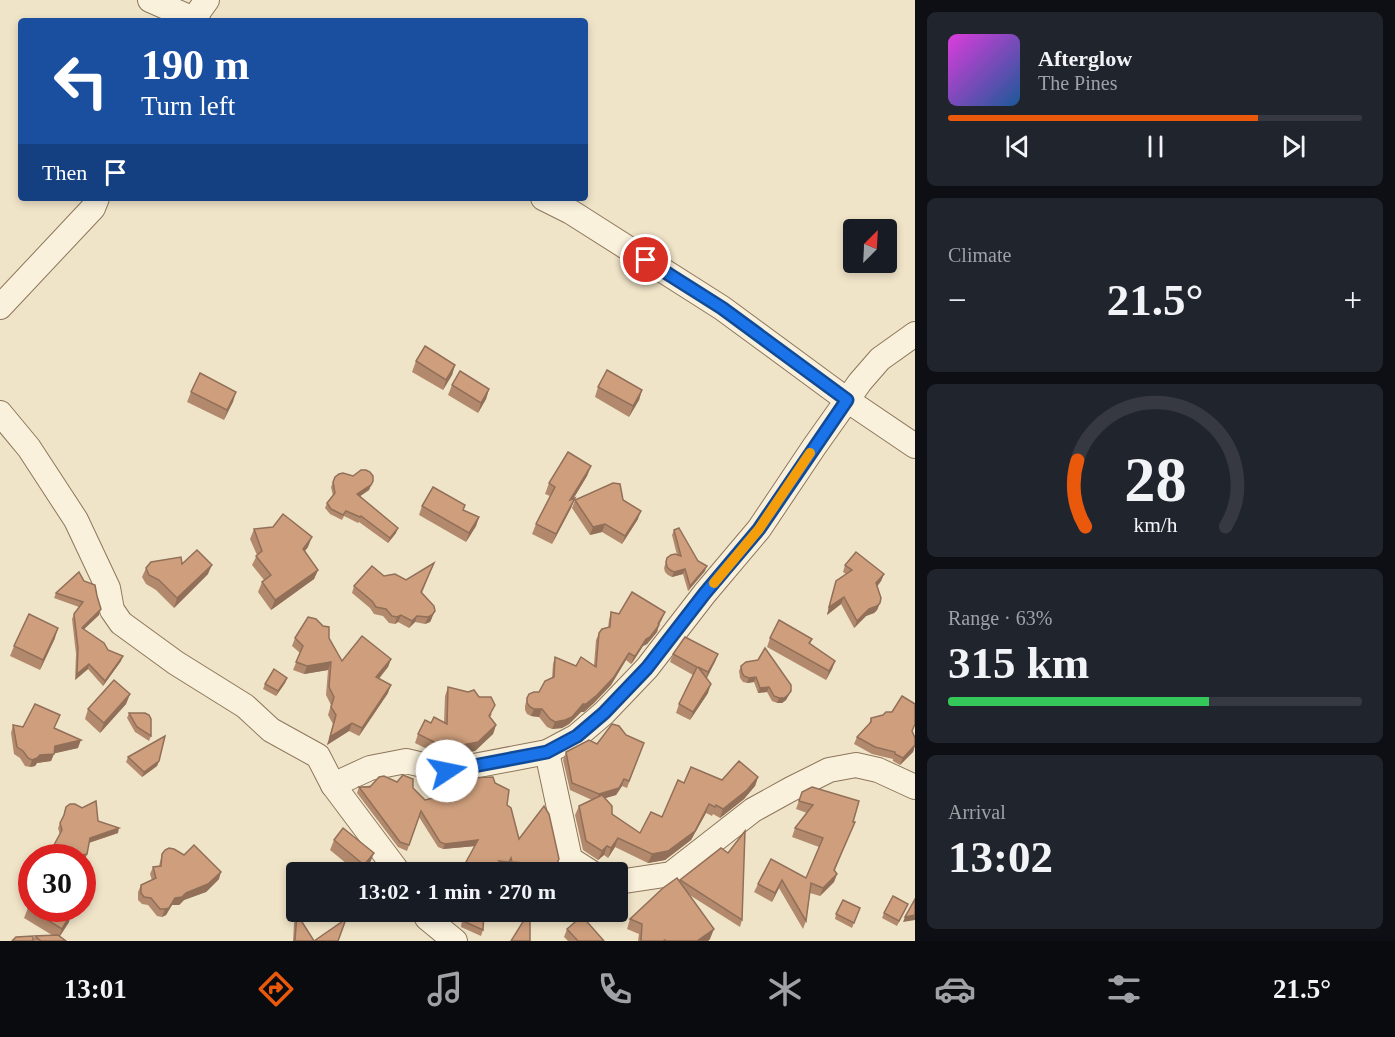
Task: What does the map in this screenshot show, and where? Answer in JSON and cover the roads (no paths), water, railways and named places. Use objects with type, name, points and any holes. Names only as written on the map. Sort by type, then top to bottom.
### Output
[{"type":"street","points":[[150,0],[198,15]]},
{"type":"street","points":[[0,307],[93,208],[96,201]]},
{"type":"street","points":[[549,201],[571,212],[722,308],[847,400],[915,446]]},
{"type":"street","points":[[333,785],[370,768],[406,761],[447,771],[547,752],[577,736],[604,713],[647,668],[705,593],[759,529],[860,382],[880,359],[915,334]]},
{"type":"street","points":[[0,413],[29,448],[76,520],[108,588],[112,610],[121,623],[176,663],[245,706],[271,730],[318,756],[333,785],[391,862]]},
{"type":"street","points":[[547,752],[570,859],[575,862]]},
{"type":"street","points":[[628,880],[670,874],[753,810],[829,770],[856,765],[878,770],[915,787]]},
{"type":"street","points":[[432,922],[455,941]]}]
